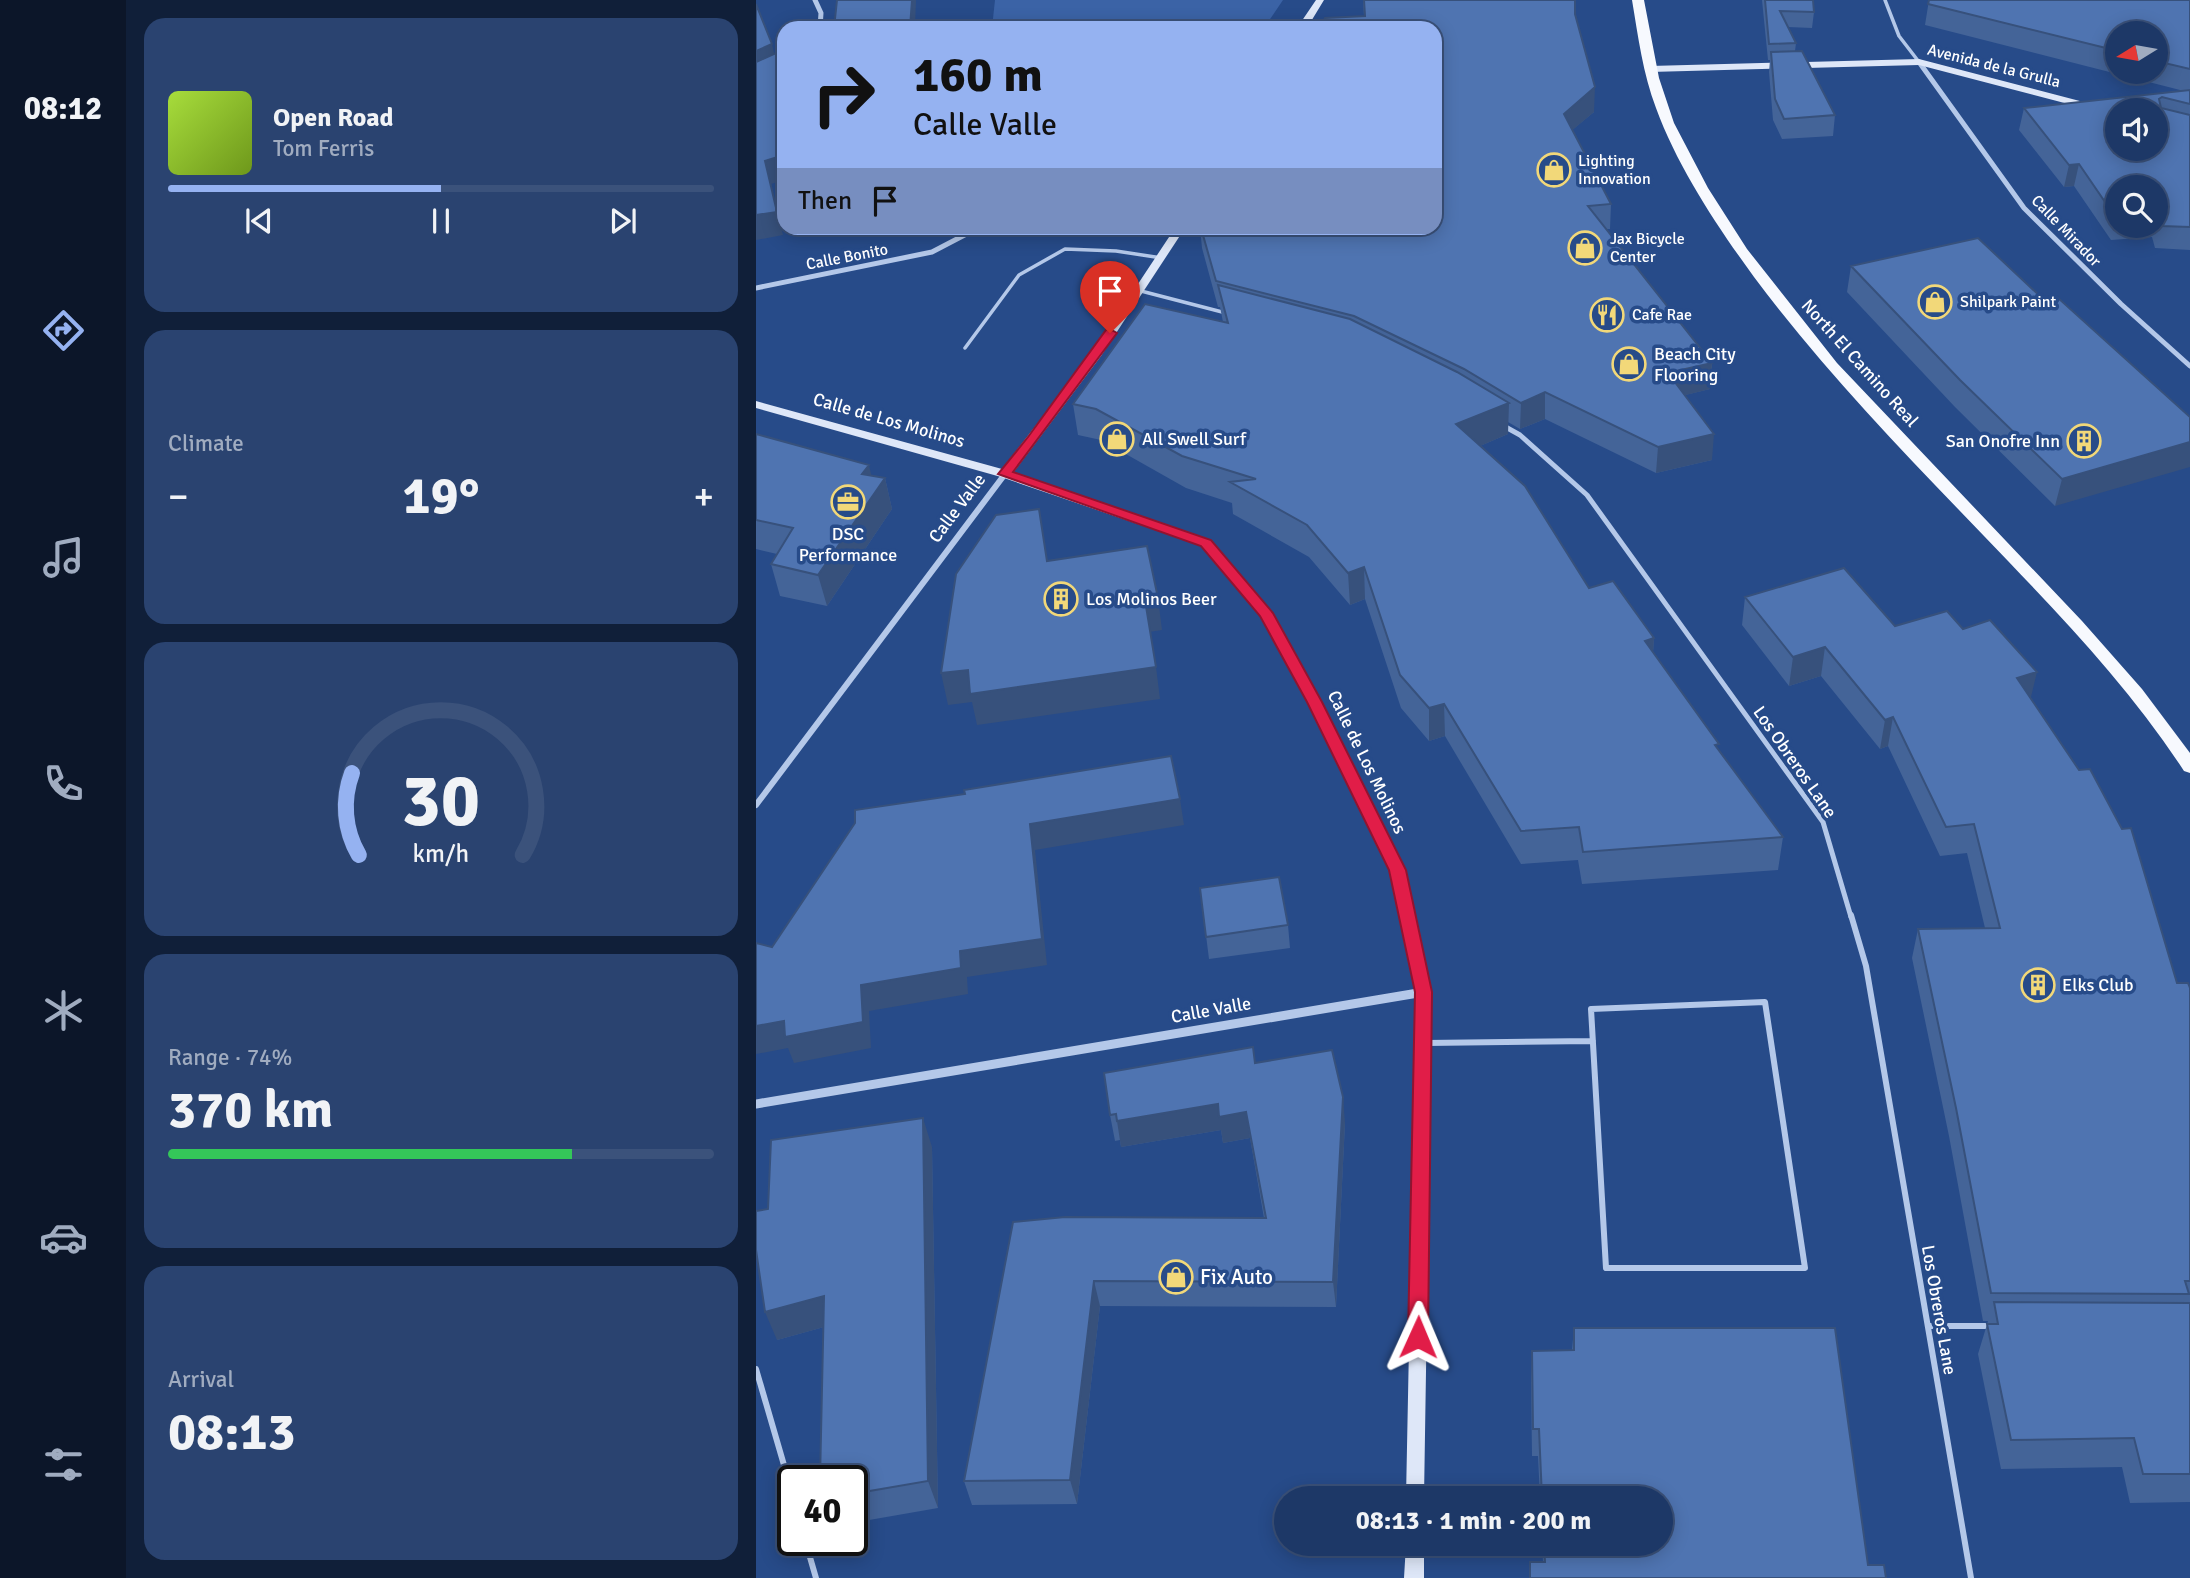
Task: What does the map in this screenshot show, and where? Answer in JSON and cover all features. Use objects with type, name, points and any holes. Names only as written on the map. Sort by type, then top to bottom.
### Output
[{"type":"main road","name":"North El Camino Real","points":[[1638,0],[1650,69],[1667,122],[1748,263],[1810,342],[2109,658],[2168,732],[2190,766]]},
{"type":"street","points":[[815,0],[821,13],[820,21]]},
{"type":"street","points":[[1306,21],[1320,0]]},
{"type":"street","name":"Avenida de la Grulla","points":[[1650,69],[1919,62],[2105,111]]},
{"type":"street","name":"Calle Mirador","points":[[1919,62],[2024,208],[2121,304],[2190,366]]},
{"type":"street","name":"Calle Bonito","points":[[756,288],[932,252],[966,235]]},
{"type":"street","name":"Calle Valle","points":[[756,805],[1033,439],[1141,290],[1176,235]]},
{"type":"street","name":"Calle de Los Molinos","points":[[756,404],[1005,474],[1206,543],[1266,613],[1315,702],[1397,870],[1424,992],[1415,1486]]},
{"type":"street","name":"Calle Valle","points":[[756,1104],[1424,992]]},
{"type":"street","points":[[1414,1578],[1415,1556]]},
{"type":"lane","points":[[1885,0],[1899,36],[1919,62]]},
{"type":"lane","points":[[965,348],[1018,275],[1065,249],[1115,251],[1161,258]]},
{"type":"lane","points":[[1141,290],[1234,315]]},
{"type":"lane","name":"Los Obreros Lane","points":[[1497,421],[1520,435],[1587,495],[1823,822],[1866,965],[1971,1578]]},
{"type":"lane","points":[[1765,1002],[1805,1268],[1606,1268],[1593,1041],[1591,1009],[1765,1002]]},
{"type":"lane","points":[[1423,1043],[1593,1041]]},
{"type":"lane","points":[[1928,1326],[1995,1326]]},
{"type":"lane","points":[[756,1369],[784,1465]]},
{"type":"lane","points":[[810,1556],[816,1578]]},
{"type":"shaded area","points":[[995,0],[1283,0],[1269,21],[993,21]]},
{"type":"building","points":[[837,0],[912,0],[910,21],[835,21]]},
{"type":"building","points":[[1364,0],[1575,0],[1575,14],[1595,87],[1564,114],[1611,204],[1588,206],[1712,363],[1668,373],[1714,434],[1658,447],[1545,392],[1521,403],[1464,369],[1354,316],[1216,281],[1203,235],[1442,235],[1442,21],[1324,21],[1325,18],[1365,16]]},
{"type":"building","points":[[1765,0],[1813,0],[1814,12],[1780,11],[1796,43],[1769,44]]},
{"type":"building","points":[[1929,0],[2190,0],[2190,69],[2168,64],[2168,21],[2105,21],[2105,48],[1928,4]]},
{"type":"building","points":[[756,4],[772,44],[756,51]]},
{"type":"building","points":[[1802,51],[1835,115],[1784,119],[1775,99],[1771,52]]},
{"type":"building","points":[[776,53],[777,157],[765,161],[777,212],[756,215],[756,62]]},
{"type":"building","points":[[2190,90],[2190,104],[2162,97],[2116,98]]},
{"type":"building","points":[[2105,99],[2105,161],[2168,161],[2168,110],[2190,115],[2190,227],[2168,226],[2168,175],[2105,175],[2105,202],[2079,164],[2069,165],[2024,108]]},
{"type":"building","points":[[1978,238],[2044,300],[2057,297],[2190,417],[2190,442],[2062,479],[1960,380],[1851,266]]},
{"type":"building","points":[[1218,285],[1350,319],[1457,372],[1509,403],[1456,424],[1525,486],[1589,588],[1613,581],[1654,638],[1645,641],[1719,744],[1715,745],[1783,837],[1583,852],[1579,827],[1521,831],[1444,704],[1429,708],[1400,675],[1364,567],[1348,573],[1307,525],[1230,482],[1256,479],[1182,456],[1096,409],[1073,404],[1145,304],[1228,323]]},
{"type":"building","points":[[756,434],[869,465],[862,474],[885,478],[818,575],[771,564],[793,528],[756,520]]},
{"type":"building","points":[[1039,509],[1047,561],[1147,546],[1158,598],[1145,600],[1156,667],[970,694],[968,670],[941,673],[956,574],[996,515]]},
{"type":"building","points":[[1844,568],[1895,626],[1947,611],[1963,629],[1990,620],[2037,672],[2017,678],[2079,770],[2090,769],[2122,829],[2131,828],[2177,983],[2188,983],[2190,988],[2190,1281],[2185,1281],[2189,1294],[1991,1293],[1918,929],[2000,928],[1974,824],[1946,827],[1893,717],[1885,720],[1825,647],[1793,657],[1745,597]]},
{"type":"building","points":[[1171,756],[1180,799],[1030,824],[1042,939],[960,951],[961,968],[861,985],[863,1022],[785,1037],[784,1021],[756,1026],[756,943],[772,947],[855,823],[855,810],[965,794],[964,790]]},
{"type":"building","points":[[1279,877],[1288,925],[1206,937],[1200,888]]},
{"type":"building","points":[[1253,1047],[1255,1063],[1332,1050],[1343,1097],[1333,1282],[1094,1281],[1070,1480],[964,1481],[1013,1222],[1065,1217],[1266,1218],[1246,1112],[1219,1117],[1218,1104],[1117,1121],[1116,1114],[1110,1115],[1104,1073]]},
{"type":"building","points":[[923,1118],[928,1481],[868,1491],[868,1465],[820,1465],[824,1296],[765,1312],[756,1250],[756,1211],[768,1209],[771,1140]]},
{"type":"building","points":[[1994,1302],[2190,1303],[2190,1474],[2143,1474],[2134,1438],[2011,1440],[1987,1324],[1998,1324]]},
{"type":"building","points":[[1574,1328],[1835,1328],[1868,1565],[1884,1565],[1886,1578],[1530,1578],[1530,1562],[1545,1562],[1545,1556],[1673,1556],[1673,1486],[1541,1486],[1539,1429],[1533,1429],[1532,1351],[1574,1350]]},
{"type":"place","name":"Lighting Innovation","points":[[1554,170]]},
{"type":"place","name":"Jax Bicycle Center","points":[[1585,248]]},
{"type":"place","name":"Shilpark Paint","points":[[1935,302]]},
{"type":"place","name":"Cafe Rae","points":[[1607,315]]},
{"type":"place","name":"Beach City Flooring","points":[[1629,364]]},
{"type":"place","name":"All Swell Surf","points":[[1117,439]]},
{"type":"place","name":"San Onofre Inn","points":[[2084,441]]},
{"type":"place","name":"DSC Performance","points":[[848,502]]},
{"type":"place","name":"Los Molinos Beer","points":[[1061,599]]},
{"type":"place","name":"Elks Club","points":[[2038,985]]},
{"type":"place","name":"Fix Auto","points":[[1176,1277]]},
{"type":"route","points":[[1110,333],[1005,474],[1206,543],[1266,613],[1315,702],[1397,870],[1424,992],[1418,1337]]}]
